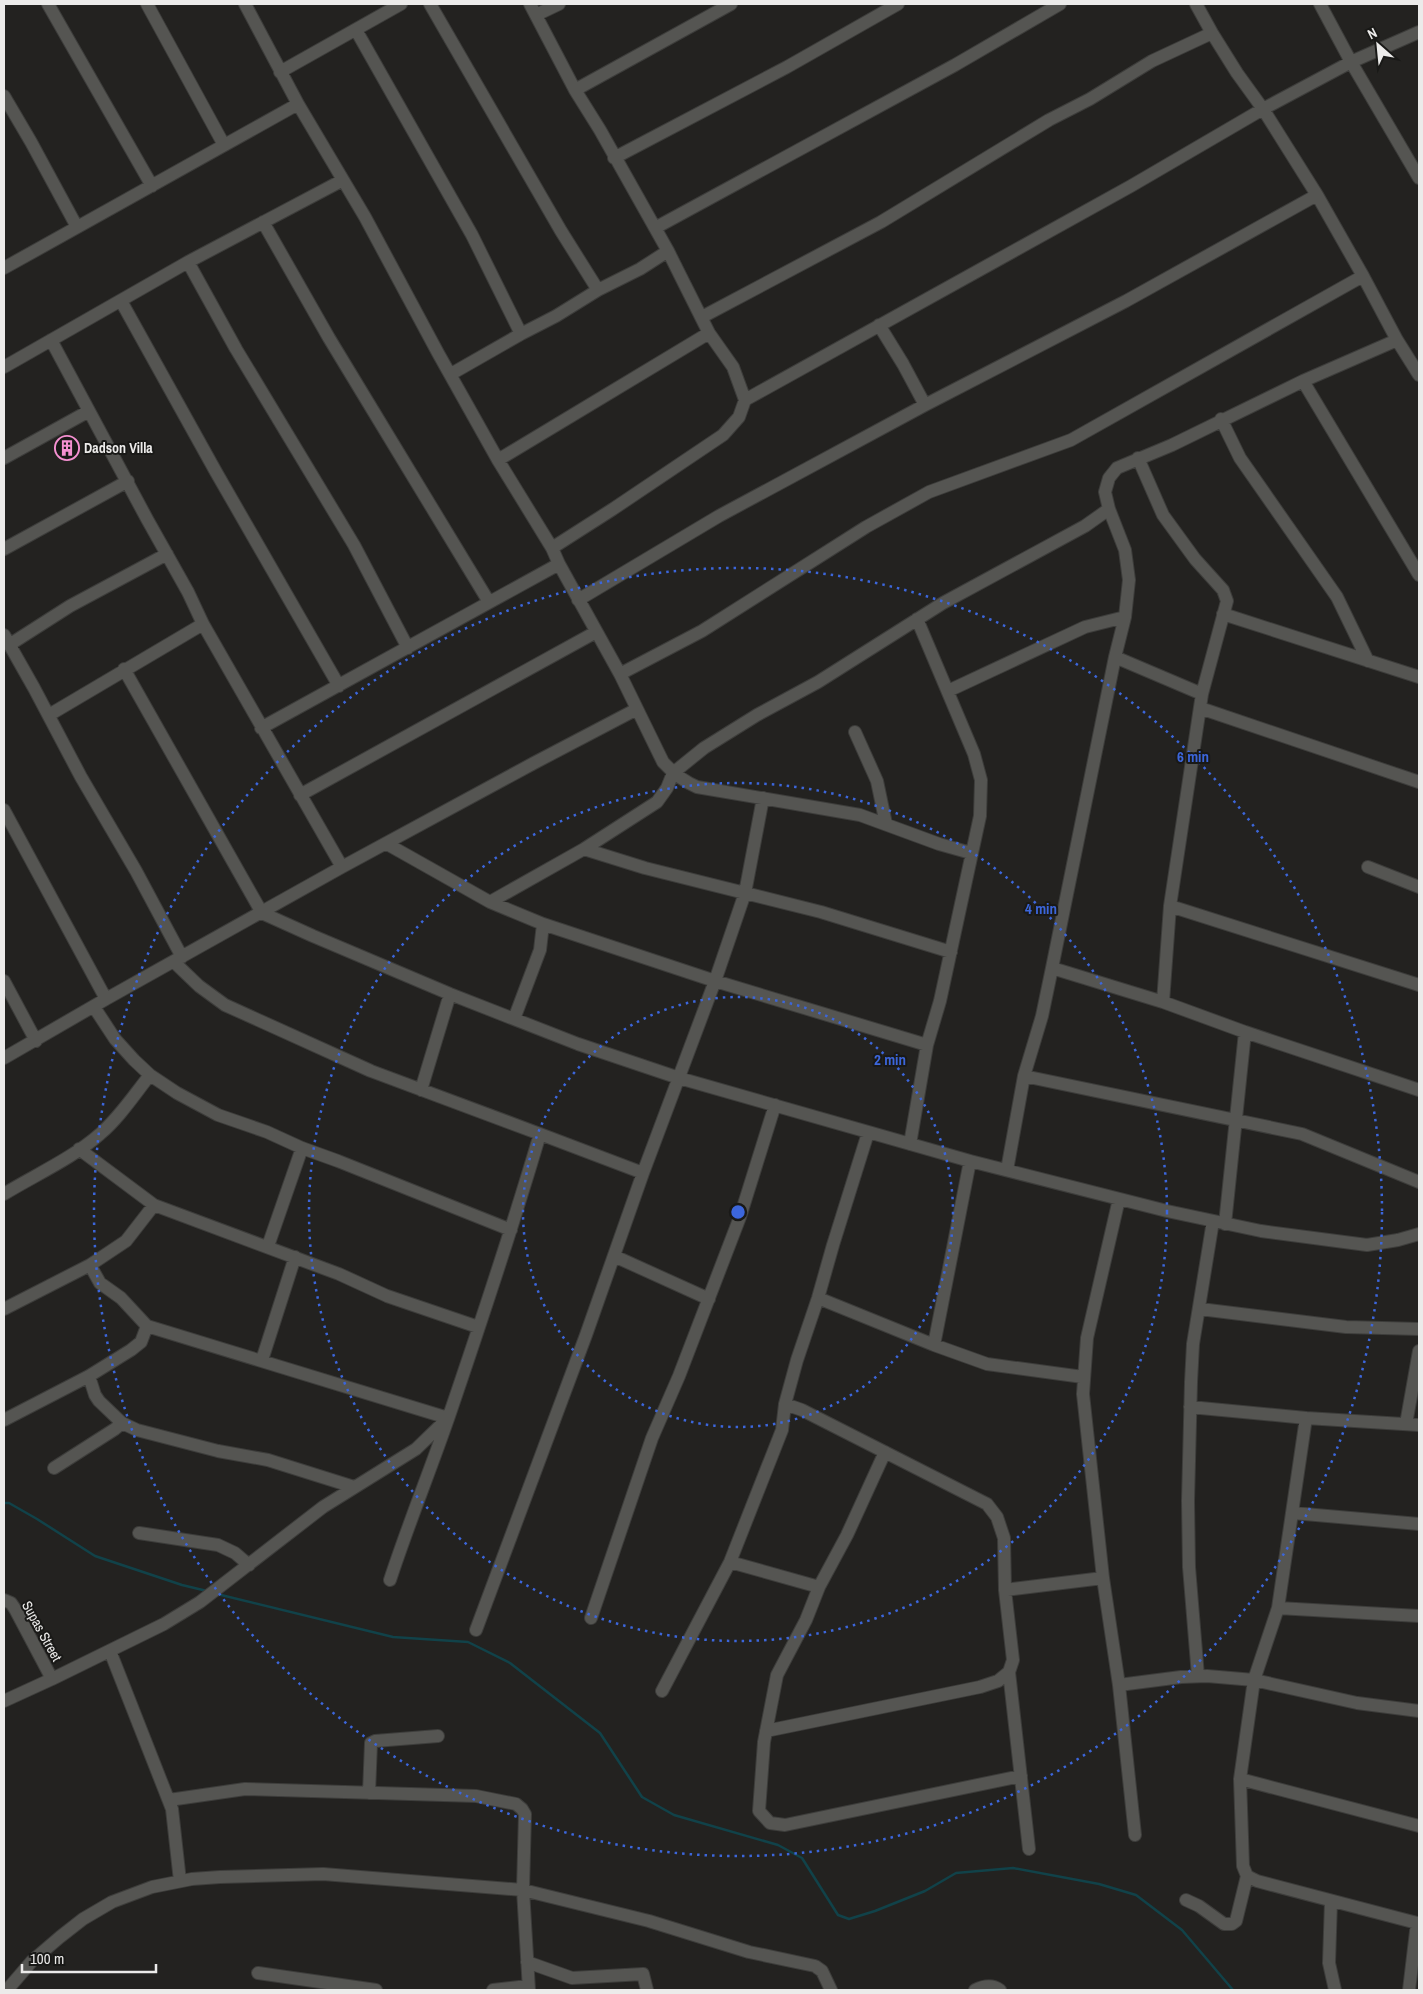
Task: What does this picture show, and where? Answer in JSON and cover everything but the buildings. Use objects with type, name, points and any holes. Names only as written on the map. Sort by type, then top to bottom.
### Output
[{"type":"street","points":[[48,4],[152,186]]},
{"type":"street","points":[[147,4],[224,145]]},
{"type":"street","points":[[244,4],[280,72],[343,180],[498,460],[552,548],[578,600],[620,674],[663,762],[673,773],[697,787],[860,815],[939,844],[971,853]]},
{"type":"street","points":[[280,72],[400,4]]},
{"type":"street","points":[[430,4],[561,232],[598,290]]},
{"type":"street","points":[[552,548],[723,435],[739,417],[745,400],[733,368],[709,333],[668,251],[614,158],[600,130],[575,90],[533,9],[559,4]]},
{"type":"street","points":[[575,90],[732,4]]},
{"type":"street","points":[[614,158],[787,67],[898,4]]},
{"type":"street","points":[[655,228],[955,65],[1060,4]]},
{"type":"street","points":[[1196,4],[1212,33],[1263,108],[1317,195],[1397,340],[1417,368]]},
{"type":"street","points":[[1320,4],[1351,62],[1419,178]]},
{"type":"street","points":[[356,30],[472,235],[521,334]]},
{"type":"street","points":[[745,400],[1131,186],[1263,108],[1351,62],[1419,32]]},
{"type":"street","points":[[702,317],[881,222],[1152,61],[1212,33]]},
{"type":"street","points":[[4,96],[31,142],[76,228]]},
{"type":"street","points":[[5,266],[298,104]]},
{"type":"street","points":[[4,366],[188,262],[343,180]]},
{"type":"street","points":[[578,600],[719,516],[925,404],[1126,301],[1317,195]]},
{"type":"street","points":[[263,222],[329,338],[489,602]]},
{"type":"street","points":[[451,374],[556,316],[598,290],[640,269],[668,251]]},
{"type":"street","points":[[188,262],[236,349],[354,545],[408,648]]},
{"type":"street","points":[[620,674],[702,631],[866,527],[928,492],[1071,440],[1363,276]]},
{"type":"street","points":[[121,300],[216,472],[339,686]]},
{"type":"street","points":[[879,325],[904,364],[925,404]]},
{"type":"street","points":[[498,460],[709,333]]},
{"type":"street","points":[[52,340],[147,519],[168,554],[203,624],[342,867]]},
{"type":"street","points":[[1007,1170],[1024,1076],[1042,1016],[1115,657],[1125,617],[1129,580],[1125,550],[1109,509],[1105,492],[1108,478],[1117,468],[1172,444],[1303,381],[1397,340]]},
{"type":"street","points":[[1303,381],[1419,575]]},
{"type":"street","points":[[4,458],[89,411]]},
{"type":"street","points":[[1221,419],[1240,458],[1337,597],[1368,661]]},
{"type":"street","points":[[1138,458],[1164,515],[1196,559],[1223,590],[1227,601],[1202,694],[1170,906],[1163,1002]]},
{"type":"street","points":[[4,549],[128,481]]},
{"type":"street","points":[[490,902],[584,849],[657,802],[673,773],[704,748],[818,682],[917,619],[1085,526],[1109,509]]},
{"type":"street","points":[[168,554],[6,640],[49,714],[81,777],[136,871],[178,959],[199,986],[225,1005],[370,1071],[643,1173]]},
{"type":"street","points":[[261,728],[559,564]]},
{"type":"street","points":[[1223,614],[1419,677]]},
{"type":"street","points":[[948,691],[1085,627],[1125,617]]},
{"type":"street","points":[[910,1144],[927,1045],[940,1001],[980,816],[981,780],[974,754],[917,619]]},
{"type":"street","points":[[49,714],[203,624]]},
{"type":"street","points":[[300,795],[596,632]]},
{"type":"street","points":[[1115,657],[1202,694]]},
{"type":"street","points":[[124,669],[262,913],[450,994],[578,1044],[679,1078],[868,1133],[970,1161],[1219,1223],[1367,1245],[1398,1240],[1419,1234]]},
{"type":"street","points":[[1200,708],[1419,782]]},
{"type":"street","points":[[4,1058],[342,867],[542,758],[637,709]]},
{"type":"street","points":[[855,732],[878,781],[886,824]]},
{"type":"street","points":[[476,1630],[715,981],[745,893],[763,798]]},
{"type":"street","points":[[4,810],[106,999]]},
{"type":"street","points":[[387,844],[490,902],[543,924],[715,981],[927,1045]]},
{"type":"street","points":[[584,849],[645,868],[821,912],[951,952]]},
{"type":"street","points":[[1368,867],[1419,887]]},
{"type":"street","points":[[1170,906],[1419,985]]},
{"type":"street","points":[[514,1019],[540,950],[543,924]]},
{"type":"street","points":[[1052,968],[1163,1002],[1245,1032],[1419,1090]]},
{"type":"street","points":[[4,981],[36,1041]]},
{"type":"street","points":[[421,1090],[450,994]]},
{"type":"street","points":[[94,1007],[115,1039],[150,1075],[177,1093],[218,1115],[267,1132],[302,1148],[511,1230]]},
{"type":"street","points":[[1198,1676],[1189,1567],[1188,1501],[1193,1344],[1219,1223],[1235,1119],[1245,1032]]},
{"type":"street","points":[[4,1194],[79,1149],[100,1134],[150,1075]]},
{"type":"street","points":[[1024,1076],[1302,1134],[1419,1182]]},
{"type":"street","points":[[591,1618],[652,1438],[679,1376],[740,1217],[775,1105]]},
{"type":"street","points":[[662,1691],[730,1562],[782,1430],[785,1404],[797,1360],[818,1298],[832,1245],[868,1133]]},
{"type":"street","points":[[390,1580],[412,1513],[448,1418],[511,1230],[540,1134]]},
{"type":"street","points":[[268,1246],[302,1148]]},
{"type":"street","points":[[79,1149],[154,1205],[268,1246],[339,1274],[387,1296],[478,1327]]},
{"type":"street","points":[[934,1345],[970,1161]]},
{"type":"street","points":[[1119,1199],[1086,1338],[1082,1377],[1084,1413],[1103,1578],[1119,1684],[1135,1836]]},
{"type":"street","points":[[4,1309],[90,1265],[126,1241],[154,1205]]},
{"type":"street","points":[[614,1256],[709,1299]]},
{"type":"street","points":[[262,1360],[295,1257]]},
{"type":"street","points":[[90,1265],[100,1283],[121,1298],[147,1326],[448,1418]]},
{"type":"street","points":[[818,1298],[934,1345],[998,1367],[1082,1377]]},
{"type":"street","points":[[1200,1309],[1346,1327],[1419,1329]]},
{"type":"street","points":[[4,1420],[89,1376],[141,1342],[147,1326]]},
{"type":"street","points":[[1406,1424],[1419,1351]]},
{"type":"street","points":[[89,1376],[99,1401],[122,1422],[137,1430],[218,1451],[268,1460],[354,1487]]},
{"type":"street","points":[[785,1404],[802,1410],[987,1504],[997,1516],[1004,1538],[1006,1590],[1013,1660],[1009,1672],[1029,1849]]},
{"type":"street","points":[[1190,1406],[1306,1418],[1419,1425]]},
{"type":"street","points":[[4,1701],[164,1624],[200,1602],[323,1507],[416,1449],[448,1418]]},
{"type":"street","points":[[1186,1900],[1199,1906],[1224,1924],[1232,1924],[1236,1921],[1247,1876],[1243,1866],[1240,1779],[1254,1680],[1278,1608],[1306,1418]]},
{"type":"street","points":[[54,1468],[115,1430],[122,1422]]},
{"type":"street","points":[[885,1452],[847,1535],[819,1587],[806,1620],[777,1676],[766,1731],[759,1810],[770,1823],[785,1825],[1021,1776]]},
{"type":"street","points":[[1293,1513],[1419,1524]]},
{"type":"street","points":[[139,1533],[218,1545],[235,1553],[249,1565]]},
{"type":"street","points":[[730,1562],[819,1587]]},
{"type":"street","points":[[1006,1590],[1103,1578]]},
{"type":"street","name":"Supas Street","points":[[4,1600],[11,1603],[15,1609],[52,1679]]},
{"type":"street","points":[[1278,1608],[1419,1616]]},
{"type":"street","points":[[110,1651],[172,1808],[180,1881]]},
{"type":"street","points":[[766,1731],[980,1687],[998,1681],[1009,1672]]},
{"type":"street","points":[[1119,1684],[1198,1676],[1254,1680],[1357,1703],[1419,1711]]},
{"type":"street","points":[[370,1794],[371,1743],[376,1740],[438,1736]]},
{"type":"street","points":[[1240,1779],[1419,1826]]},
{"type":"street","points":[[169,1800],[245,1789],[476,1796],[516,1804],[525,1814],[522,1890],[528,1988],[492,1990]]},
{"type":"street","points":[[6,1990],[32,1961],[83,1919],[112,1902],[152,1887],[180,1881],[220,1877],[323,1874],[522,1890],[649,1921],[749,1952],[815,1966],[822,1971],[830,1990]]},
{"type":"street","points":[[1247,1876],[1257,1881],[1417,1923],[1409,1990]]},
{"type":"street","points":[[1331,1901],[1329,1963],[1334,1990]]},
{"type":"street","points":[[527,1962],[572,1978],[643,1974],[647,1990]]},
{"type":"street","points":[[258,1973],[372,1990]]},
{"type":"street","points":[[975,1990],[986,1986],[996,1987],[1000,1990]]},
{"type":"waterway","points":[[4,1503],[9,1503],[37,1519],[95,1556],[182,1585],[207,1591]]},
{"type":"waterway","points":[[217,1594],[393,1637],[468,1642],[510,1663],[600,1733],[642,1797],[674,1815],[778,1845],[802,1858],[838,1915],[849,1919],[875,1911],[925,1891],[956,1873],[1013,1868],[1099,1884],[1136,1895],[1182,1930],[1233,1990]]},
{"type":"place","name":"Dadson Villa","points":[[67,448]]}]
